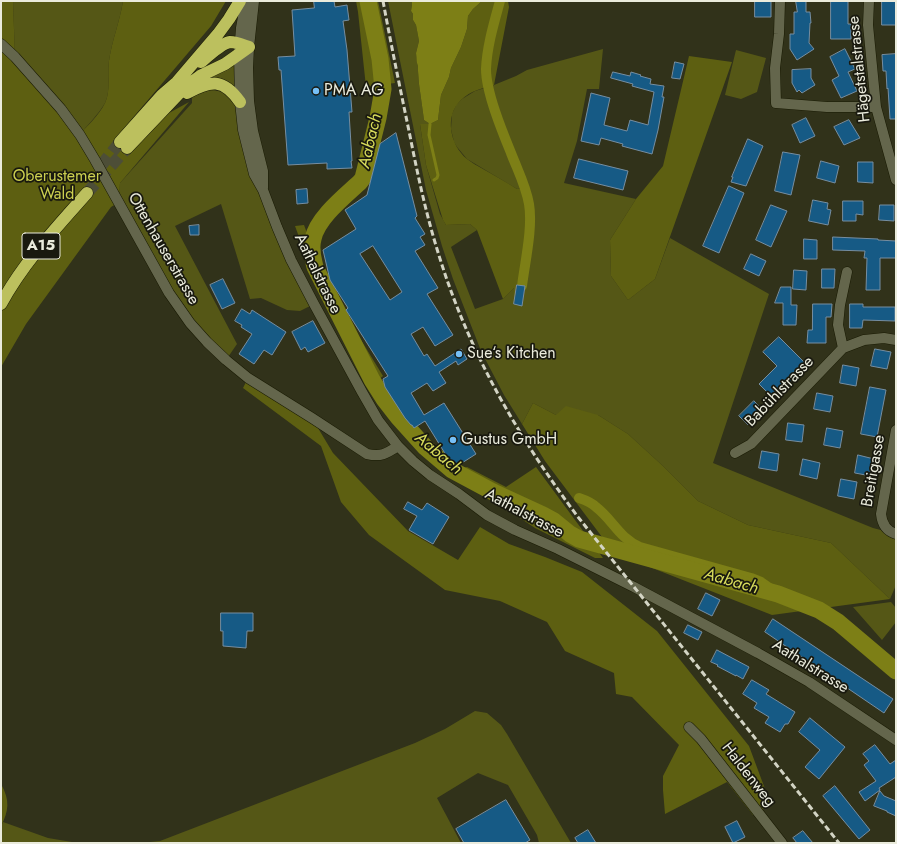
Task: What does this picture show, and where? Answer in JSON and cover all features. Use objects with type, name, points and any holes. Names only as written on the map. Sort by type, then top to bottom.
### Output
[{"type":"highway","points":[[177,82],[218,34],[240,1]]},
{"type":"highway","points":[[232,42],[242,48],[225,64],[200,76],[189,84],[153,120],[124,145],[162,95],[177,82],[225,44],[232,42]]},
{"type":"highway","points":[[162,111],[185,94],[203,85],[211,83],[217,83],[229,88],[240,102]]},
{"type":"highway","name":"A15","points":[[1,291],[26,255],[86,189],[35,253],[1,304]]},
{"type":"street","name":"Aathalstrasse","points":[[246,1],[241,28],[242,48],[240,102],[243,130],[254,174],[263,190],[291,260],[314,304],[378,420],[398,446],[430,475],[487,514],[515,530],[558,549],[634,587],[752,649],[808,682],[896,740]]},
{"type":"street","name":"Aathalstrasse","points":[[254,1],[242,48],[248,68],[249,101],[253,131],[263,171],[263,190]]},
{"type":"street","points":[[780,1],[775,68],[776,103],[827,107],[876,107]]},
{"type":"street","name":"Hägetstalstrasse","points":[[869,1],[868,25],[876,107],[896,180]]},
{"type":"street","name":"Ottenhauserstrasse","points":[[1,44],[15,57],[61,109],[80,135],[169,293],[190,323],[207,342],[248,378],[367,454],[381,455],[398,446]]},
{"type":"street","points":[[843,348],[838,325],[840,305],[848,272]]},
{"type":"street","name":"Babühlstrasse","points":[[735,453],[751,444],[843,348],[864,340],[884,338],[896,340]]},
{"type":"street","name":"Breitigasse","points":[[896,430],[881,520],[883,526],[896,534]]},
{"type":"street","name":"Haldenweg","points":[[689,727],[701,739],[782,843]]},
{"type":"shaded area","points":[[13,1],[123,1],[108,66],[107,98],[100,111],[80,135],[15,57]]},
{"type":"shaded area","points":[[388,1],[412,1],[411,11],[416,25],[419,41],[416,53],[424,120],[430,124],[420,124],[426,165],[440,214],[446,225],[470,224],[477,230],[451,247],[475,309],[503,299],[514,288],[514,304],[522,305],[525,287],[522,286],[529,237],[526,188],[517,189],[467,159],[454,142],[451,129],[452,114],[456,105],[462,99],[475,91],[494,85],[527,70],[603,49],[599,89],[587,89],[577,141],[564,183],[636,199],[610,240],[611,276],[628,300],[655,279],[670,238],[769,294],[713,463],[873,528],[896,534],[896,585],[890,599],[831,543],[748,525],[698,501],[628,434],[598,415],[556,415],[533,403],[522,424],[504,395],[481,351],[442,246],[426,190]]},
{"type":"shaded area","points":[[412,1],[482,1],[468,16],[467,29],[461,47],[441,95],[438,120],[430,124],[424,120],[416,53],[419,41],[416,25],[411,11]]},
{"type":"shaded area","points":[[736,50],[766,58],[757,92],[741,99],[725,95]]},
{"type":"shaded area","points":[[235,63],[236,88],[196,83]]},
{"type":"shaded area","points":[[206,90],[226,94],[235,104],[266,199],[314,304],[300,311],[287,310],[261,298],[250,299],[221,204],[175,226],[237,344],[226,360],[190,323],[119,202],[120,183],[192,103],[192,96]]},
{"type":"shaded area","points":[[891,602],[896,608],[896,622],[882,640],[853,607]]},
{"type":"shaded area","points":[[475,711],[487,713],[501,725],[571,843],[539,843],[537,835],[508,785],[478,773],[437,798],[461,843],[140,843],[160,841],[415,743],[445,729]]},
{"type":"shaded area","points":[[3,822],[48,838],[78,843],[1,843],[1,826]]},
{"type":"green space","name":"Oberustemer Wald","points":[[1,1],[13,1],[15,57],[80,134],[100,112],[107,98],[108,66],[123,1],[226,1],[211,26],[113,141],[129,155],[169,113],[189,102],[120,183],[119,202],[111,207],[26,324],[1,367]]},
{"type":"green space","points":[[356,1],[378,1],[395,83],[366,87]]},
{"type":"green space","points":[[482,1],[508,1],[509,7],[494,85],[472,92],[461,100],[452,114],[451,130],[456,146],[467,159],[517,189],[526,188],[530,206],[527,256],[522,286],[517,285],[514,304],[514,288],[503,299],[477,230],[470,224],[446,225],[443,220],[426,165],[420,124],[430,124],[438,120],[441,95],[461,47],[467,29],[468,16]]},
{"type":"green space","points":[[689,56],[732,62],[655,279],[628,300],[611,276],[610,240],[636,199],[663,166]]},
{"type":"green space","points":[[304,225],[325,281],[383,376],[378,380],[407,426],[452,470],[467,467],[506,487],[536,467],[603,558],[595,558],[535,528],[490,498],[446,473],[407,438],[367,381],[310,267],[295,226]]},
{"type":"green space","points":[[248,378],[312,418],[333,453],[408,531],[458,560],[480,527],[509,544],[582,572],[657,631],[749,746],[771,805],[753,815],[727,782],[665,814],[663,776],[679,745],[632,697],[616,694],[614,673],[565,651],[547,622],[500,601],[445,590],[369,535],[341,502],[321,446],[243,388]]},
{"type":"green space","points":[[533,403],[556,415],[566,406],[598,415],[628,434],[698,501],[748,525],[831,543],[890,599],[772,615],[614,553],[545,461],[522,424]]},
{"type":"green space","points":[[1,784],[6,795],[7,810],[1,826]]},
{"type":"building","name":"PMA AG","points":[[314,1],[334,1],[335,7],[347,5],[349,20],[343,21],[352,112],[349,112],[352,168],[327,169],[327,163],[288,165],[281,70],[279,70],[278,57],[295,56],[292,10],[314,8]]},
{"type":"building","points":[[755,1],[771,1],[771,17],[755,17]]},
{"type":"building","points":[[796,1],[806,1],[806,12],[810,12],[811,23],[809,43],[814,49],[797,60],[790,49],[790,34],[794,34],[794,12],[797,12]]},
{"type":"building","points":[[831,1],[848,1],[848,24],[851,24],[851,39],[831,39]]},
{"type":"building","points":[[882,1],[896,1],[896,25],[882,25]]},
{"type":"building","points":[[845,49],[855,69],[848,72],[857,91],[841,98],[832,80],[839,76],[830,57]]},
{"type":"building","points":[[896,54],[896,119],[890,119],[886,71],[883,71],[882,55]]},
{"type":"building","points":[[675,62],[684,64],[680,79],[672,78]]},
{"type":"building","points":[[811,69],[811,78],[815,85],[802,93],[799,90],[797,92],[792,83],[792,70]]},
{"type":"building","points":[[613,72],[630,76],[631,72],[651,79],[650,84],[664,86],[662,97],[664,97],[652,154],[622,146],[623,144],[601,138],[599,145],[581,141],[591,93],[610,98],[604,125],[627,131],[630,120],[648,125],[654,92],[611,78]]},
{"type":"building","points":[[806,118],[815,136],[800,143],[792,125]]},
{"type":"building","points":[[849,120],[860,138],[844,145],[834,127]]},
{"type":"building","points":[[396,133],[417,216],[415,218],[425,234],[420,237],[425,245],[415,251],[438,288],[427,294],[453,335],[435,346],[423,327],[411,334],[424,356],[427,354],[435,366],[461,349],[467,359],[458,365],[456,361],[439,372],[446,383],[433,391],[427,383],[411,393],[424,415],[444,403],[476,454],[454,468],[425,421],[414,428],[405,418],[385,387],[383,379],[388,376],[346,310],[348,308],[330,280],[323,250],[356,229],[345,210],[367,195],[380,144]],"holes":[[[373,246],[402,292],[390,300],[360,254]]]},
{"type":"building","points":[[748,139],[763,146],[746,186],[731,182]]},
{"type":"building","points":[[783,152],[800,155],[791,195],[775,191]]},
{"type":"building","points":[[579,159],[628,171],[623,190],[574,178]]},
{"type":"building","points":[[821,161],[839,166],[835,183],[817,178]]},
{"type":"building","points":[[858,162],[873,162],[873,183],[858,182]]},
{"type":"building","points":[[729,186],[744,193],[719,253],[703,246]]},
{"type":"building","points":[[307,189],[308,203],[297,204],[296,190]]},
{"type":"building","points":[[813,200],[828,203],[827,209],[831,210],[828,225],[809,221]]},
{"type":"building","points":[[843,201],[863,201],[863,215],[856,214],[856,221],[843,221]]},
{"type":"building","points":[[771,205],[787,211],[771,247],[756,240]]},
{"type":"building","points":[[880,205],[894,205],[894,221],[879,220]]},
{"type":"building","points":[[199,225],[199,235],[190,235],[189,226]]},
{"type":"building","points":[[833,237],[896,241],[896,258],[880,258],[880,290],[866,290],[867,258],[864,258],[865,251],[833,250]]},
{"type":"building","points":[[804,239],[817,240],[817,259],[804,259]]},
{"type":"building","points":[[751,254],[766,261],[759,276],[744,269]]},
{"type":"building","points":[[822,269],[835,269],[834,288],[822,288]]},
{"type":"building","points":[[794,270],[807,271],[806,290],[793,289]]},
{"type":"building","points":[[223,279],[235,303],[222,309],[210,285]]},
{"type":"building","points":[[517,285],[525,286],[522,306],[514,304]]},
{"type":"building","points":[[781,287],[791,287],[791,305],[797,305],[796,325],[783,325],[783,303],[775,303]]},
{"type":"building","points":[[813,304],[832,304],[831,317],[826,317],[826,343],[807,343],[808,330],[812,330]]},
{"type":"building","points":[[850,304],[863,304],[863,307],[895,307],[895,321],[863,320],[862,328],[850,328]]},
{"type":"building","points":[[242,309],[250,314],[252,310],[286,332],[272,355],[264,350],[254,364],[239,354],[252,334],[235,321]]},
{"type":"building","points":[[313,321],[325,343],[308,352],[305,347],[301,350],[292,332]]},
{"type":"building","points":[[779,337],[807,365],[774,399],[759,384],[777,366],[763,352]]},
{"type":"building","points":[[875,349],[891,352],[887,369],[871,366]]},
{"type":"building","points":[[843,365],[859,368],[856,386],[840,383]]},
{"type":"building","points":[[870,387],[886,390],[877,437],[861,434]]},
{"type":"building","points":[[817,393],[833,396],[830,412],[814,409]]},
{"type":"building","points":[[754,401],[763,410],[748,425],[739,416]]},
{"type":"building","points":[[788,423],[804,425],[802,442],[786,440]]},
{"type":"building","points":[[827,428],[843,431],[840,448],[824,445]]},
{"type":"building","points":[[762,451],[779,454],[777,471],[759,468]]},
{"type":"building","points":[[858,455],[874,459],[871,476],[855,473]]},
{"type":"building","points":[[803,459],[820,463],[817,479],[800,475]]},
{"type":"building","points":[[841,479],[857,482],[854,499],[838,496]]},
{"type":"building","points":[[408,502],[422,510],[427,503],[449,517],[433,544],[409,530],[417,516],[404,509]]},
{"type":"building","points":[[706,593],[720,600],[712,616],[698,609]]},
{"type":"building","points":[[221,613],[253,613],[253,631],[247,631],[246,648],[223,646]]},
{"type":"building","points":[[773,619],[893,699],[884,713],[765,632]]},
{"type":"building","points":[[688,625],[702,632],[698,640],[684,633]]},
{"type":"building","points":[[717,650],[749,667],[743,679],[711,662]]},
{"type":"building","points":[[752,680],[769,690],[766,694],[795,712],[788,724],[785,724],[780,732],[765,723],[769,717],[754,708],[757,703],[743,694]]},
{"type":"building","points":[[810,718],[845,747],[819,779],[805,767],[820,750],[799,732]]},
{"type":"building","points":[[875,745],[890,764],[896,760],[896,777],[879,788],[880,790],[865,801],[859,792],[876,781],[864,765],[869,761],[863,754]]},
{"type":"building","points":[[835,786],[870,830],[859,839],[823,796]]},
{"type":"building","points":[[880,791],[884,796],[896,801],[896,816],[874,806]]},
{"type":"building","points":[[506,800],[530,840],[525,843],[464,843],[456,829]]},
{"type":"building","points":[[737,821],[745,837],[733,843],[725,827]]},
{"type":"building","points":[[588,830],[596,843],[578,843],[575,838]]},
{"type":"building","points":[[803,831],[813,843],[797,843],[793,838]]},
{"type":"waterway","name":"Aabach","points":[[368,1],[380,59],[383,89],[378,118],[363,178],[332,208],[320,223],[313,239],[312,250],[315,267],[372,380],[398,417],[425,447],[452,470],[493,492],[543,515],[579,539],[778,594],[819,610],[838,622],[896,671]]},
{"type":"waterway","points":[[500,1],[491,35],[486,69],[489,89],[495,111],[528,197],[530,223],[522,286]]},
{"type":"waterway","points":[[430,124],[429,135],[438,175],[434,180]]},
{"type":"waterway","name":"Aabach","points":[[355,187],[358,191]]},
{"type":"waterway","points":[[579,498],[594,505],[621,534],[640,547],[751,578],[761,582],[778,594]]},
{"type":"tunnel","points":[[101,166],[120,142]]},
{"type":"tunnel","points":[[87,193],[127,148]]},
{"type":"railway","points":[[383,1],[425,205],[449,286],[478,356],[514,422],[555,486],[578,517],[839,843]]},
{"type":"place","name":"PMA AG","points":[[316,91]]},
{"type":"place","name":"Sue‘s Kitchen","points":[[459,354]]},
{"type":"place","name":"Gustus GmbH","points":[[453,440]]}]
